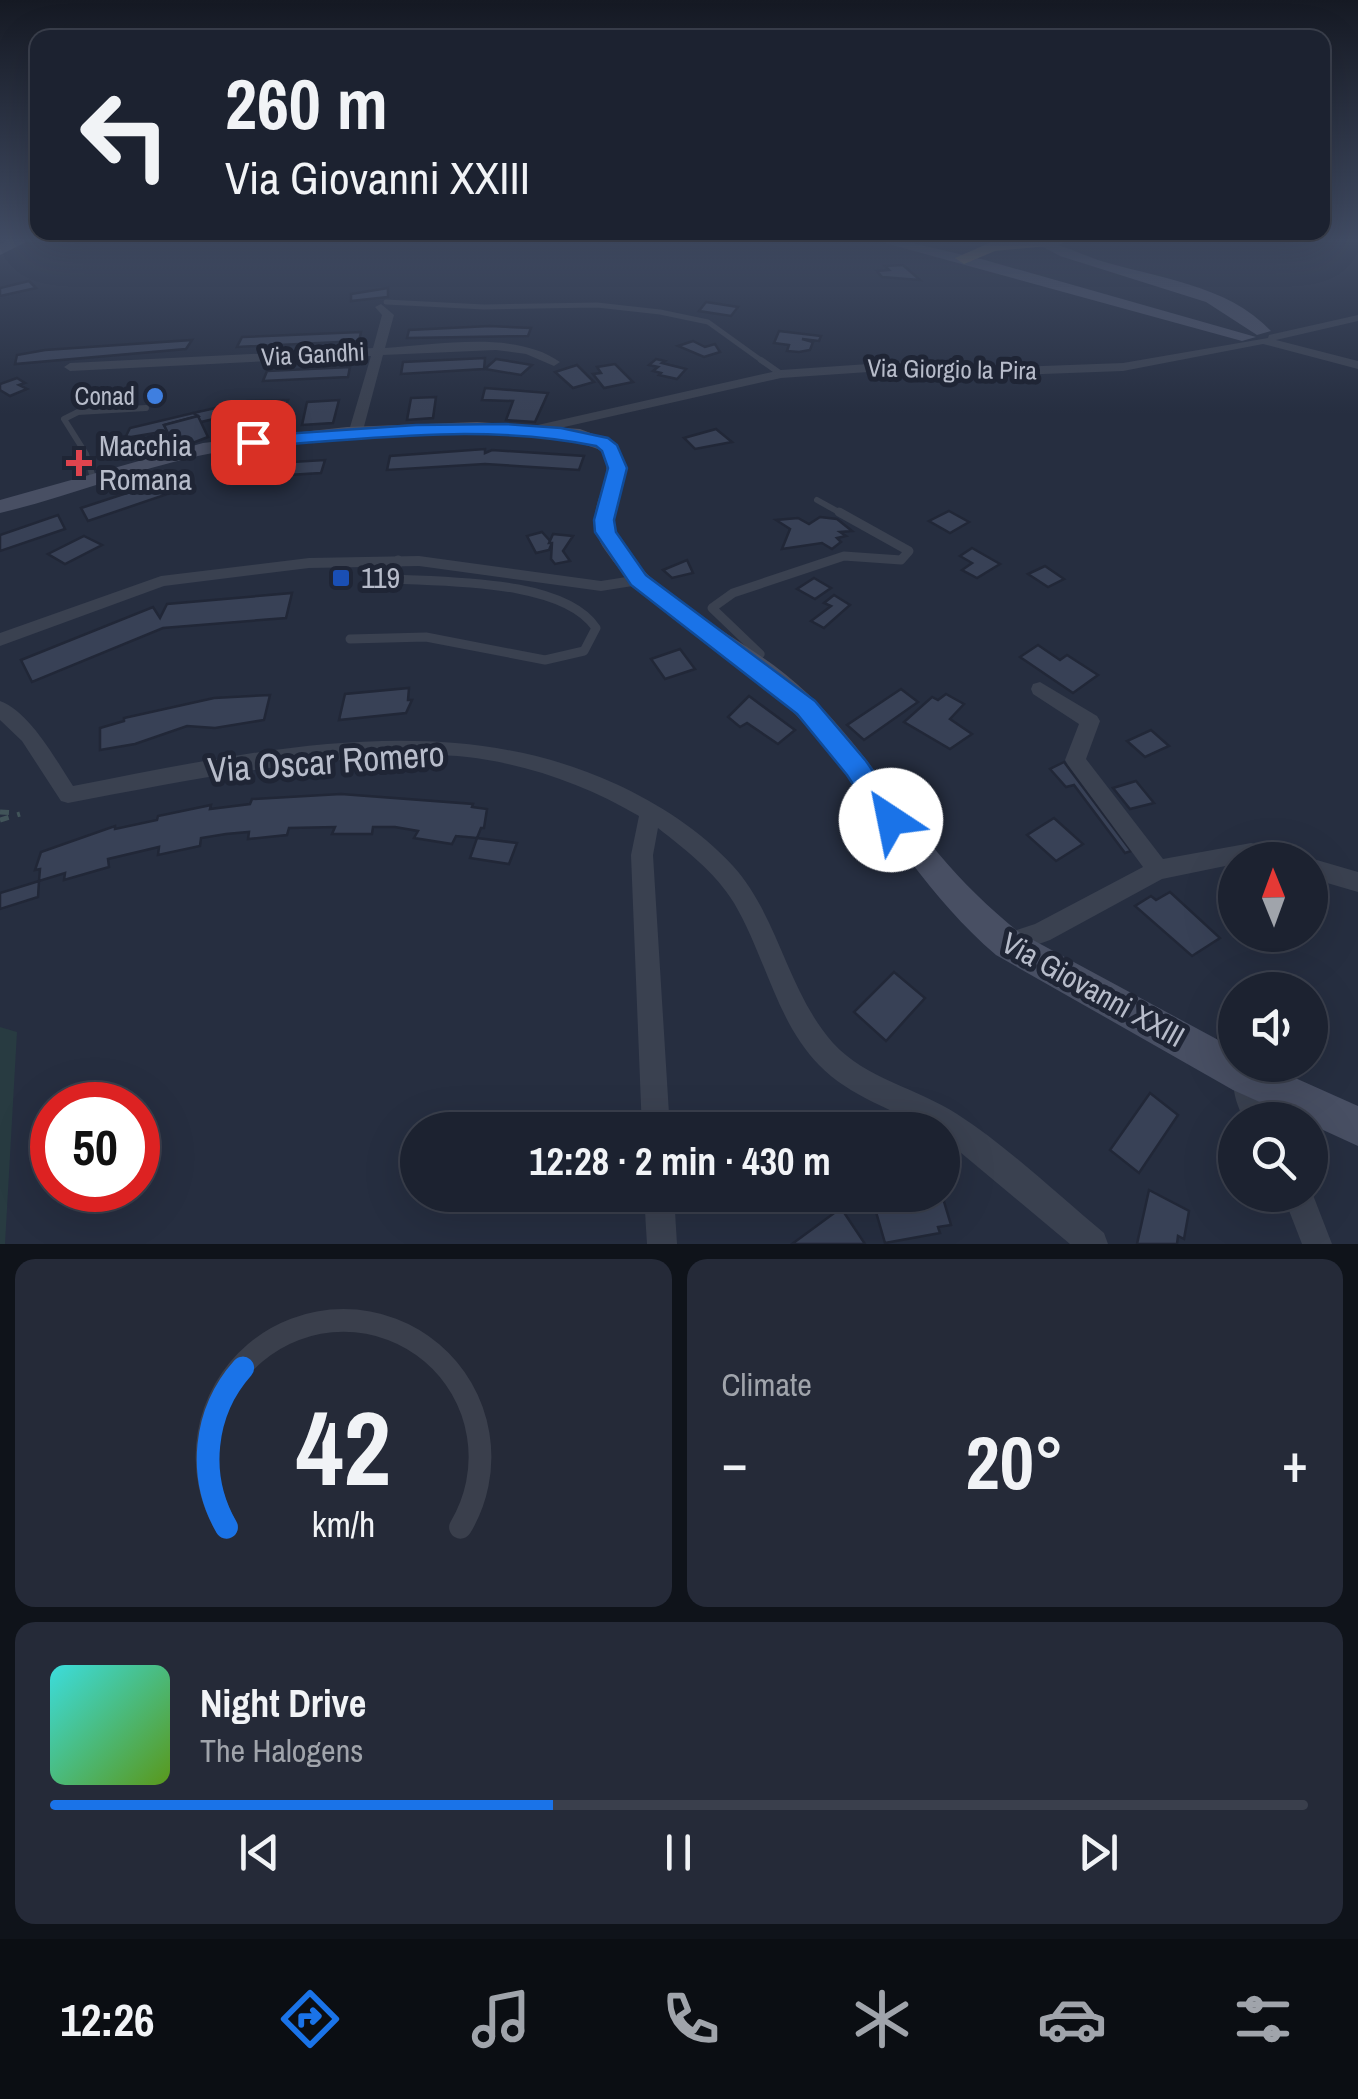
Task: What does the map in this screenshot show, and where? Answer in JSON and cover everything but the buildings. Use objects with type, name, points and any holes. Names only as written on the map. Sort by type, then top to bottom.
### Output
[{"type":"main road","points":[[1109,298],[1211,326],[1257,333]]},
{"type":"main road","points":[[1214,298],[1257,333]]},
{"type":"main road","name":"Via Giovanni XXIII","points":[[3,506],[202,450],[298,436],[529,431],[586,438],[610,449],[618,468],[604,520],[606,532],[639,580],[806,708],[944,886],[1008,944],[1218,1060]]},
{"type":"main road","name":"Via Giovanni XXIII","points":[[1260,1082],[1358,1126]]},
{"type":"street","points":[[355,434],[388,315],[384,304]]},
{"type":"street","name":"Via Giorgio la Pira","points":[[529,431],[781,374],[912,365],[991,372],[1124,367],[1187,358],[1257,333],[1358,318]]},
{"type":"street","points":[[1257,333],[1358,365]]},
{"type":"street","name":"Via Gandhi","points":[[70,368],[496,346],[530,351],[554,362]]},
{"type":"street","points":[[0,640],[179,577],[308,563],[398,560],[601,586],[639,580]]},
{"type":"street","points":[[1040,689],[1090,721],[1075,760],[1158,870]]},
{"type":"street","name":"Via Oscar Romero","points":[[0,708],[29,736],[68,795],[277,760],[430,748],[513,758],[598,783],[650,812],[712,860],[740,892],[786,994],[823,1052],[878,1090],[944,1121],[1094,1244]]},
{"type":"street","points":[[650,812],[642,856],[655,1112]]},
{"type":"street","points":[[1008,944],[1042,932],[1158,870],[1218,858]]},
{"type":"street","points":[[1328,873],[1358,882]]},
{"type":"street","points":[[660,1212],[662,1244]]},
{"type":"street","points":[[1305,1212],[1317,1244]]},
{"type":"lane","points":[[384,304],[597,305],[660,312],[708,322],[781,374]]},
{"type":"lane","points":[[94,481],[86,454],[64,419],[78,412],[146,408]]},
{"type":"lane","points":[[752,664],[760,654],[712,608],[734,593],[844,556],[901,560],[909,551],[817,500]]},
{"type":"lane","points":[[350,639],[404,635],[441,638],[544,660],[584,650],[596,628],[594,618],[586,611],[568,604],[494,586],[395,579],[398,560]]},
{"type":"shaded area","points":[[0,1027],[17,1032],[5,1244],[0,1244]]},
{"type":"place","name":"Conad","points":[[155,396]]},
{"type":"place","name":"Macchia Romana","points":[[79,463]]},
{"type":"place","name":"119","points":[[341,578]]},
{"type":"route","points":[[253,442],[416,430],[506,430],[602,442],[616,458],[618,468],[604,520],[606,532],[639,580],[806,708],[856,768],[891,820]]}]
